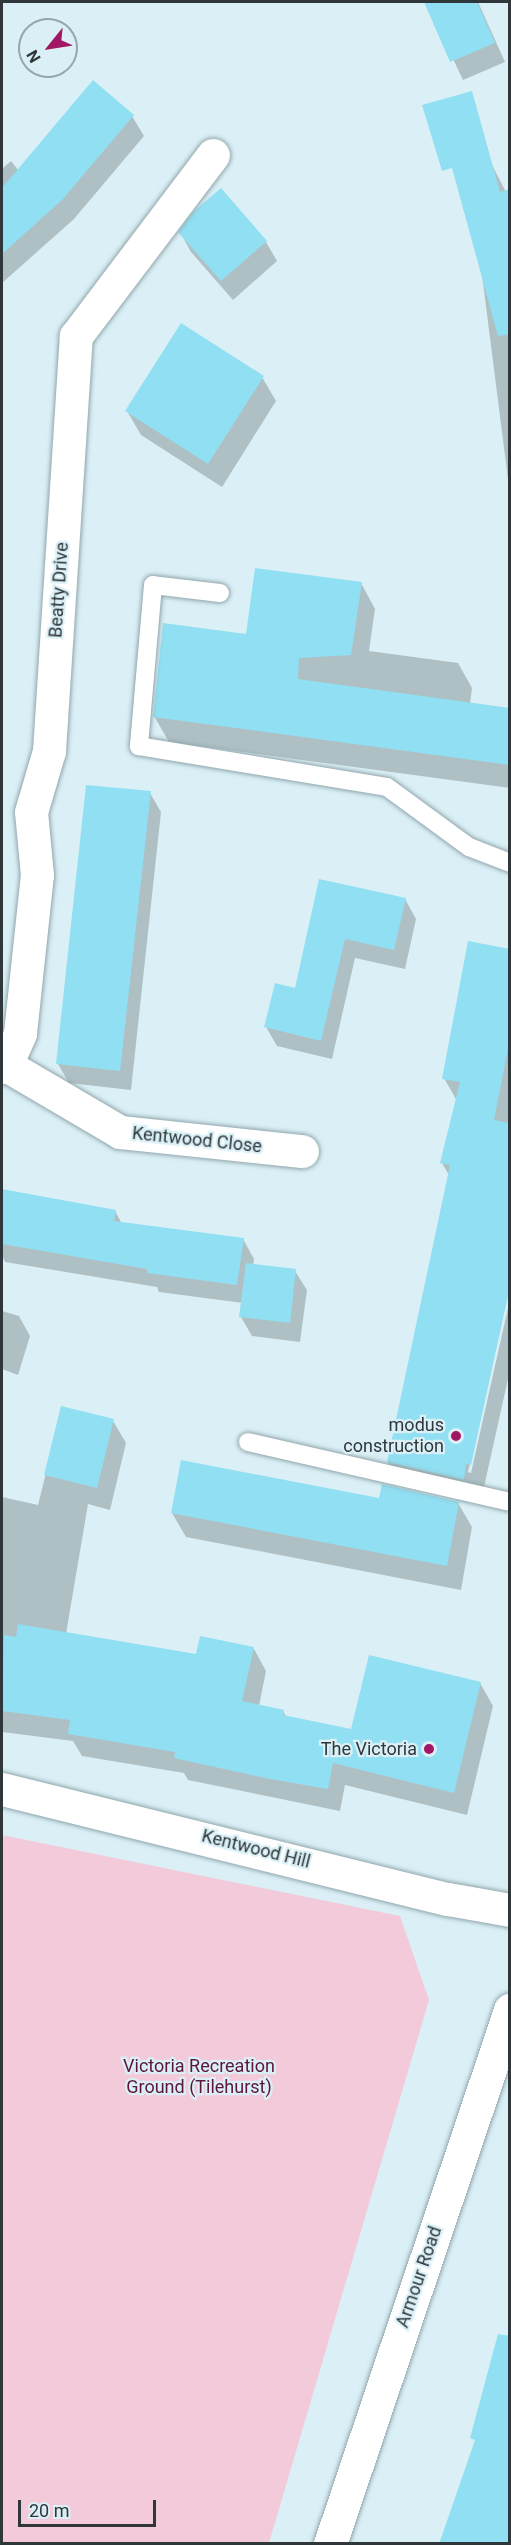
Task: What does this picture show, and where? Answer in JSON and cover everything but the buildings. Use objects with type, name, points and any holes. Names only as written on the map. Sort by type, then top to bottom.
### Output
[{"type":"street","name":"Beatty Drive","points":[[4,1066],[20,1033],[37,875],[32,812],[49,751],[76,336],[213,155]]},
{"type":"street","name":"Kentwood Close","points":[[4,1066],[120,1132],[302,1150]]},
{"type":"street","name":"Kentwood Hill","points":[[2,1789],[448,1899],[510,1910]]},
{"type":"street","name":"Armour Road","points":[[330,2544],[510,2010]]},
{"type":"lane","points":[[220,593],[153,585],[139,746],[387,787],[469,847],[510,864]]},
{"type":"lane","points":[[248,1442],[510,1502]]},
{"type":"green space","name":"Victoria Recreation Ground (Tilehurst)","points":[[2,1835],[400,1916],[429,2000],[269,2543],[2,2543]]},
{"type":"place","name":"modus construction","points":[[456,1436]]},
{"type":"place","name":"The Victoria","points":[[429,1749]]}]
